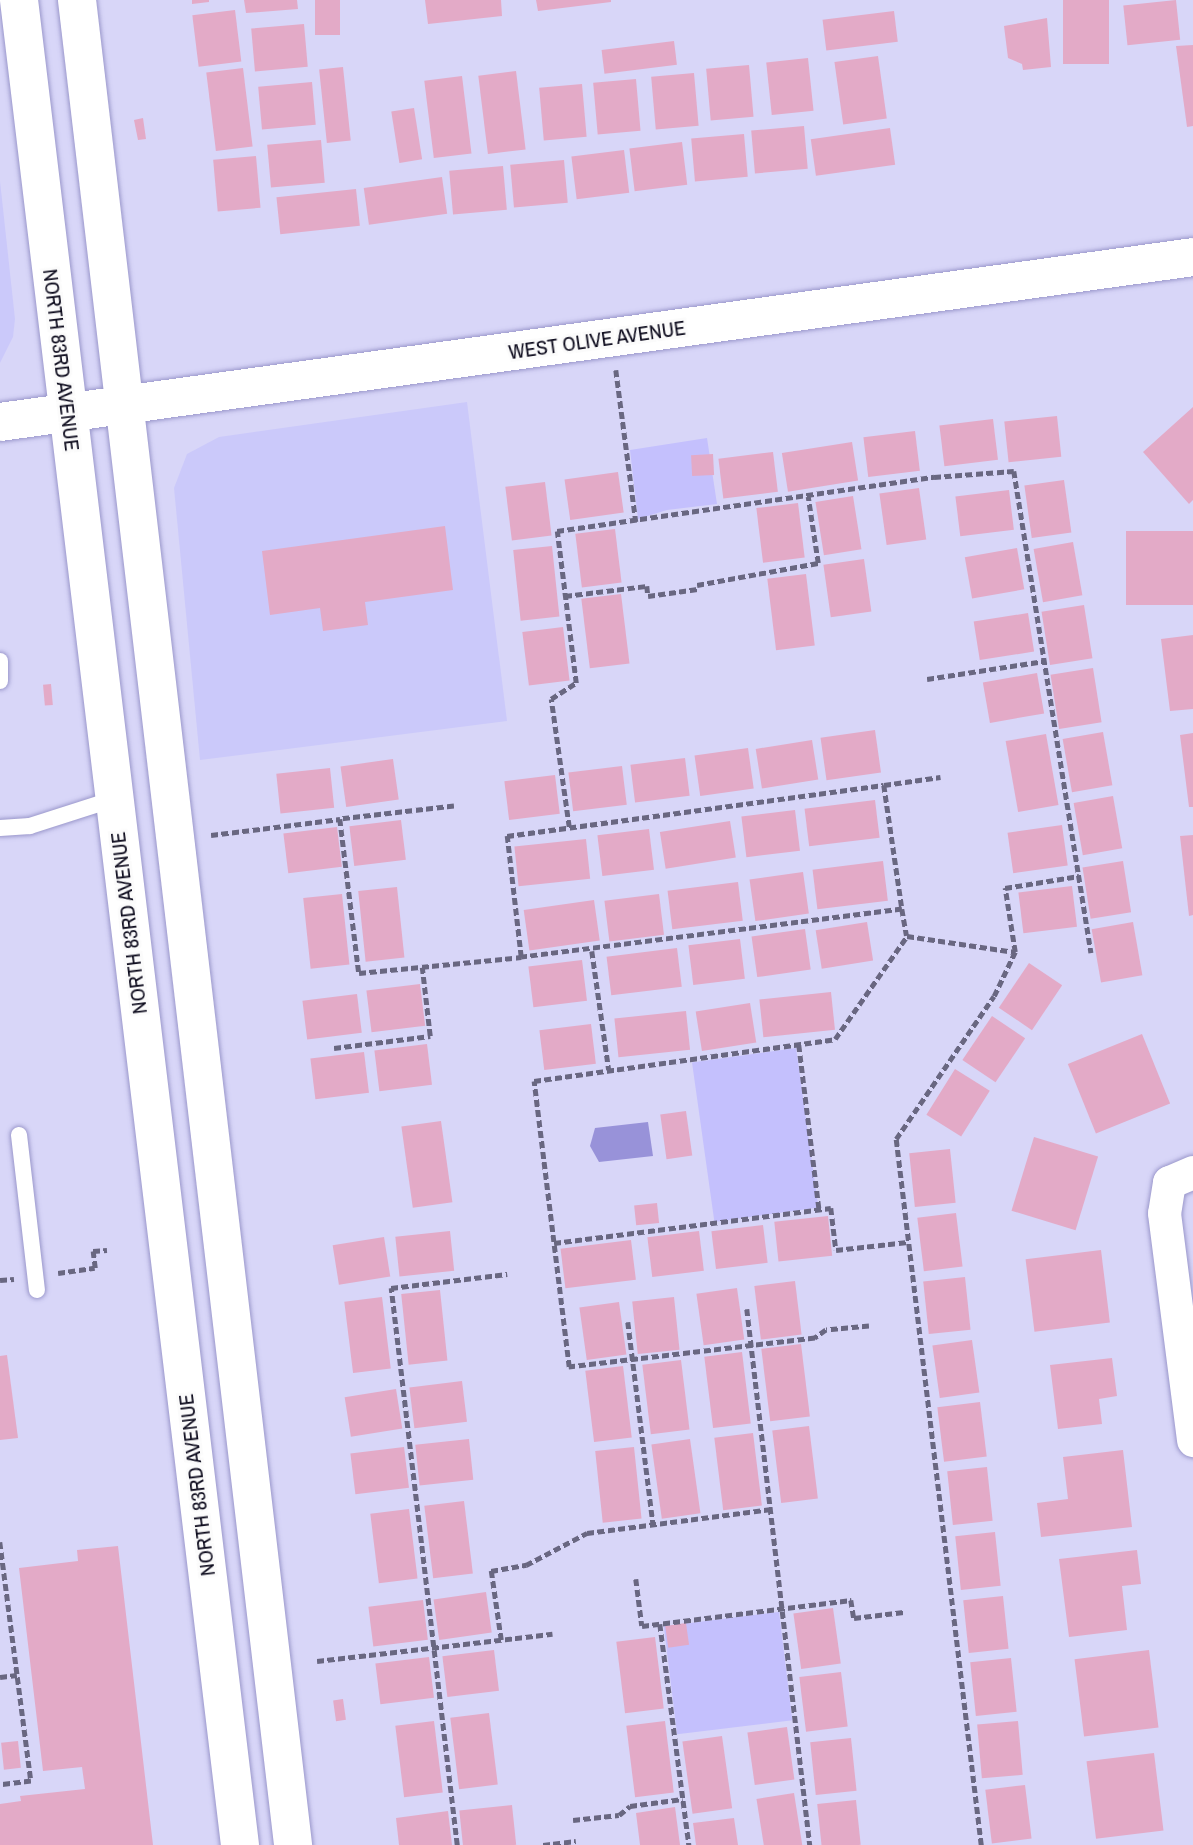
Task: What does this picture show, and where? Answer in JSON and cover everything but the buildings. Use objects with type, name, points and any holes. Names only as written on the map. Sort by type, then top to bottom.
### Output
[{"type":"main road","name":"NORTH 83RD AVENUE","points":[[19,0],[240,1845]]},
{"type":"main road","points":[[77,0],[122,405],[293,1845]]},
{"type":"main road","name":"WEST OLIVE AVENUE","points":[[0,422],[1193,257]]},
{"type":"main road","points":[[160,1177],[214,1171]]},
{"type":"main road","points":[[164,1216],[218,1210]]},
{"type":"street","points":[[1181,1177],[1164,1213],[1193,1440]]},
{"type":"lane","points":[[0,661],[0,681]]},
{"type":"lane","points":[[0,828],[30,826],[114,799]]},
{"type":"lane","points":[[19,1135],[37,1290]]},
{"type":"path","points":[[611,338],[636,522]]},
{"type":"path","points":[[569,827],[551,699],[576,683],[556,531],[636,522],[672,513],[808,497],[934,477],[1014,471],[1091,953]]},
{"type":"path","points":[[565,596],[647,586],[648,596],[818,563],[808,497]]},
{"type":"path","points":[[927,679],[1045,661]]},
{"type":"path","points":[[521,957],[507,836],[940,777]]},
{"type":"path","points":[[869,1326],[752,1345],[569,1367],[534,1081],[835,1039],[907,936],[884,785]]},
{"type":"path","points":[[211,835],[454,806]]},
{"type":"path","points":[[340,819],[359,973],[592,951],[902,909]]},
{"type":"path","points":[[981,1845],[896,1139],[994,996],[1015,952],[1005,888],[1079,876]]},
{"type":"path","points":[[907,936],[1015,952]]},
{"type":"path","points":[[592,951],[609,1070]]},
{"type":"path","points":[[334,1048],[430,1036],[422,967]]},
{"type":"path","points":[[799,1045],[819,1209]]},
{"type":"path","points":[[554,1244],[831,1208],[836,1250],[908,1242]]},
{"type":"path","points":[[457,1845],[391,1288],[507,1274]]},
{"type":"path","points":[[747,1309],[810,1845]]},
{"type":"path","points":[[628,1322],[653,1524]]},
{"type":"path","points":[[501,1640],[491,1571],[526,1565],[587,1533],[771,1509]]},
{"type":"path","points":[[0,1542],[31,1781],[0,1785]]},
{"type":"path","points":[[636,1579],[642,1626],[850,1600],[853,1618],[904,1612]]},
{"type":"path","points":[[660,1624],[689,1845]]},
{"type":"path","points":[[317,1661],[552,1633]]},
{"type":"path","points":[[0,1677],[17,1675]]},
{"type":"path","points":[[573,1820],[619,1815],[630,1806],[683,1799]]},
{"type":"path","points":[[543,1845],[576,1841]]},
{"type":"shaded area","points":[[0,181],[15,319],[13,337],[0,363]]},
{"type":"shaded area","points":[[467,402],[507,721],[200,760],[174,488],[187,454],[219,437]]},
{"type":"shaded area","points":[[707,438],[717,504],[667,510],[638,519],[630,450]]},
{"type":"shaded area","points":[[796,1048],[818,1207],[714,1222],[692,1063]]},
{"type":"shaded area","points":[[648,1122],[653,1156],[599,1162],[590,1146],[595,1128]]},
{"type":"shaded area","points":[[779,1612],[792,1720],[677,1734],[664,1626]]}]
